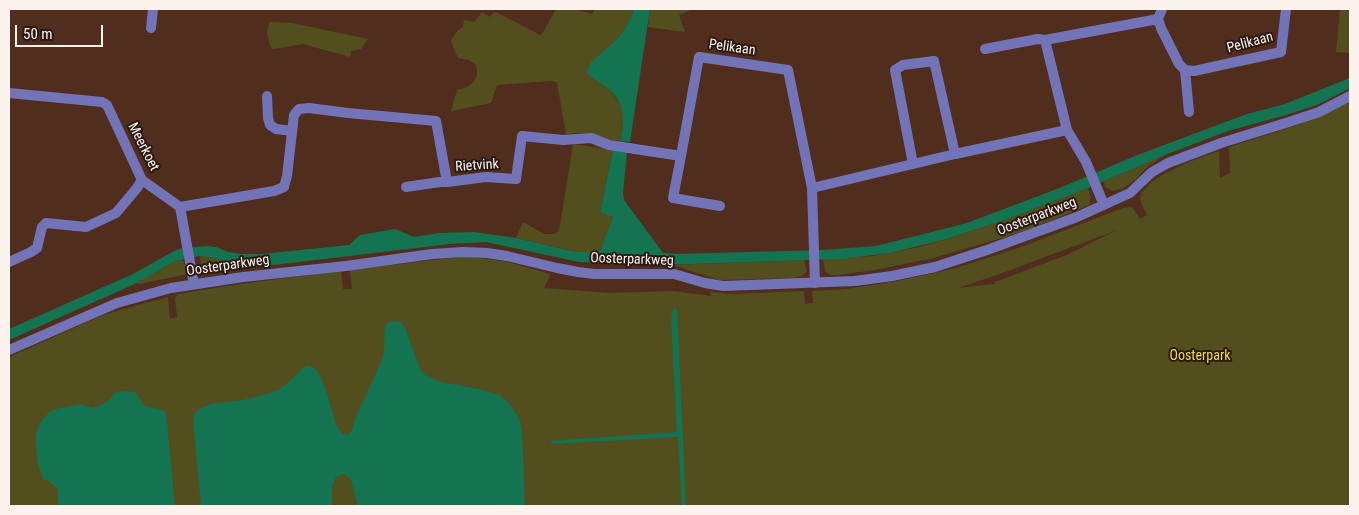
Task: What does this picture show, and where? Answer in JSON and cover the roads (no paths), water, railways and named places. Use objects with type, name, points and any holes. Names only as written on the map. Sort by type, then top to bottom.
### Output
[{"type":"street","points":[[151,28],[153,9]]},
{"type":"street","name":"Pelikaan","points":[[1185,70],[1194,71],[1281,52],[1286,9]]},
{"type":"street","points":[[985,49],[1038,39],[1045,40],[1160,14],[1161,28],[1179,64],[1185,70],[1189,112]]},
{"type":"street","points":[[1045,40],[1067,130],[1086,162],[1104,205]]},
{"type":"street","name":"Pelikaan","points":[[681,156],[699,57],[788,70],[812,188],[815,283]]},
{"type":"street","points":[[913,164],[895,70],[902,65],[934,61],[955,154]]},
{"type":"street","name":"Meerkoet","points":[[9,93],[107,104],[142,180],[180,207]]},
{"type":"street","points":[[268,96],[268,118],[270,125],[276,129],[292,131]]},
{"type":"street","name":"Oosterparkweg","points":[[9,350],[117,303],[163,290],[243,277],[346,266],[432,254],[487,253],[594,274],[674,274],[723,286],[855,281],[892,276],[935,266],[996,247],[1077,216],[1130,194],[1152,172],[1168,163],[1224,142],[1319,112],[1350,96]]},
{"type":"street","name":"Rietvink","points":[[180,207],[235,199],[274,191],[284,186],[287,176],[294,115],[299,109],[309,108],[436,121],[447,182],[486,177],[516,179],[522,136],[563,140],[591,138],[609,145],[681,156]]},
{"type":"street","points":[[812,188],[1067,130]]},
{"type":"street","points":[[681,156],[673,198],[720,206]]},
{"type":"street","points":[[9,262],[37,248],[42,227],[46,223],[86,226],[116,213],[142,180]]},
{"type":"street","points":[[406,187],[447,182]]},
{"type":"street","points":[[180,207],[194,284]]},
{"type":"park label","name":"Oosterpark","points":[[1200,356]]}]
